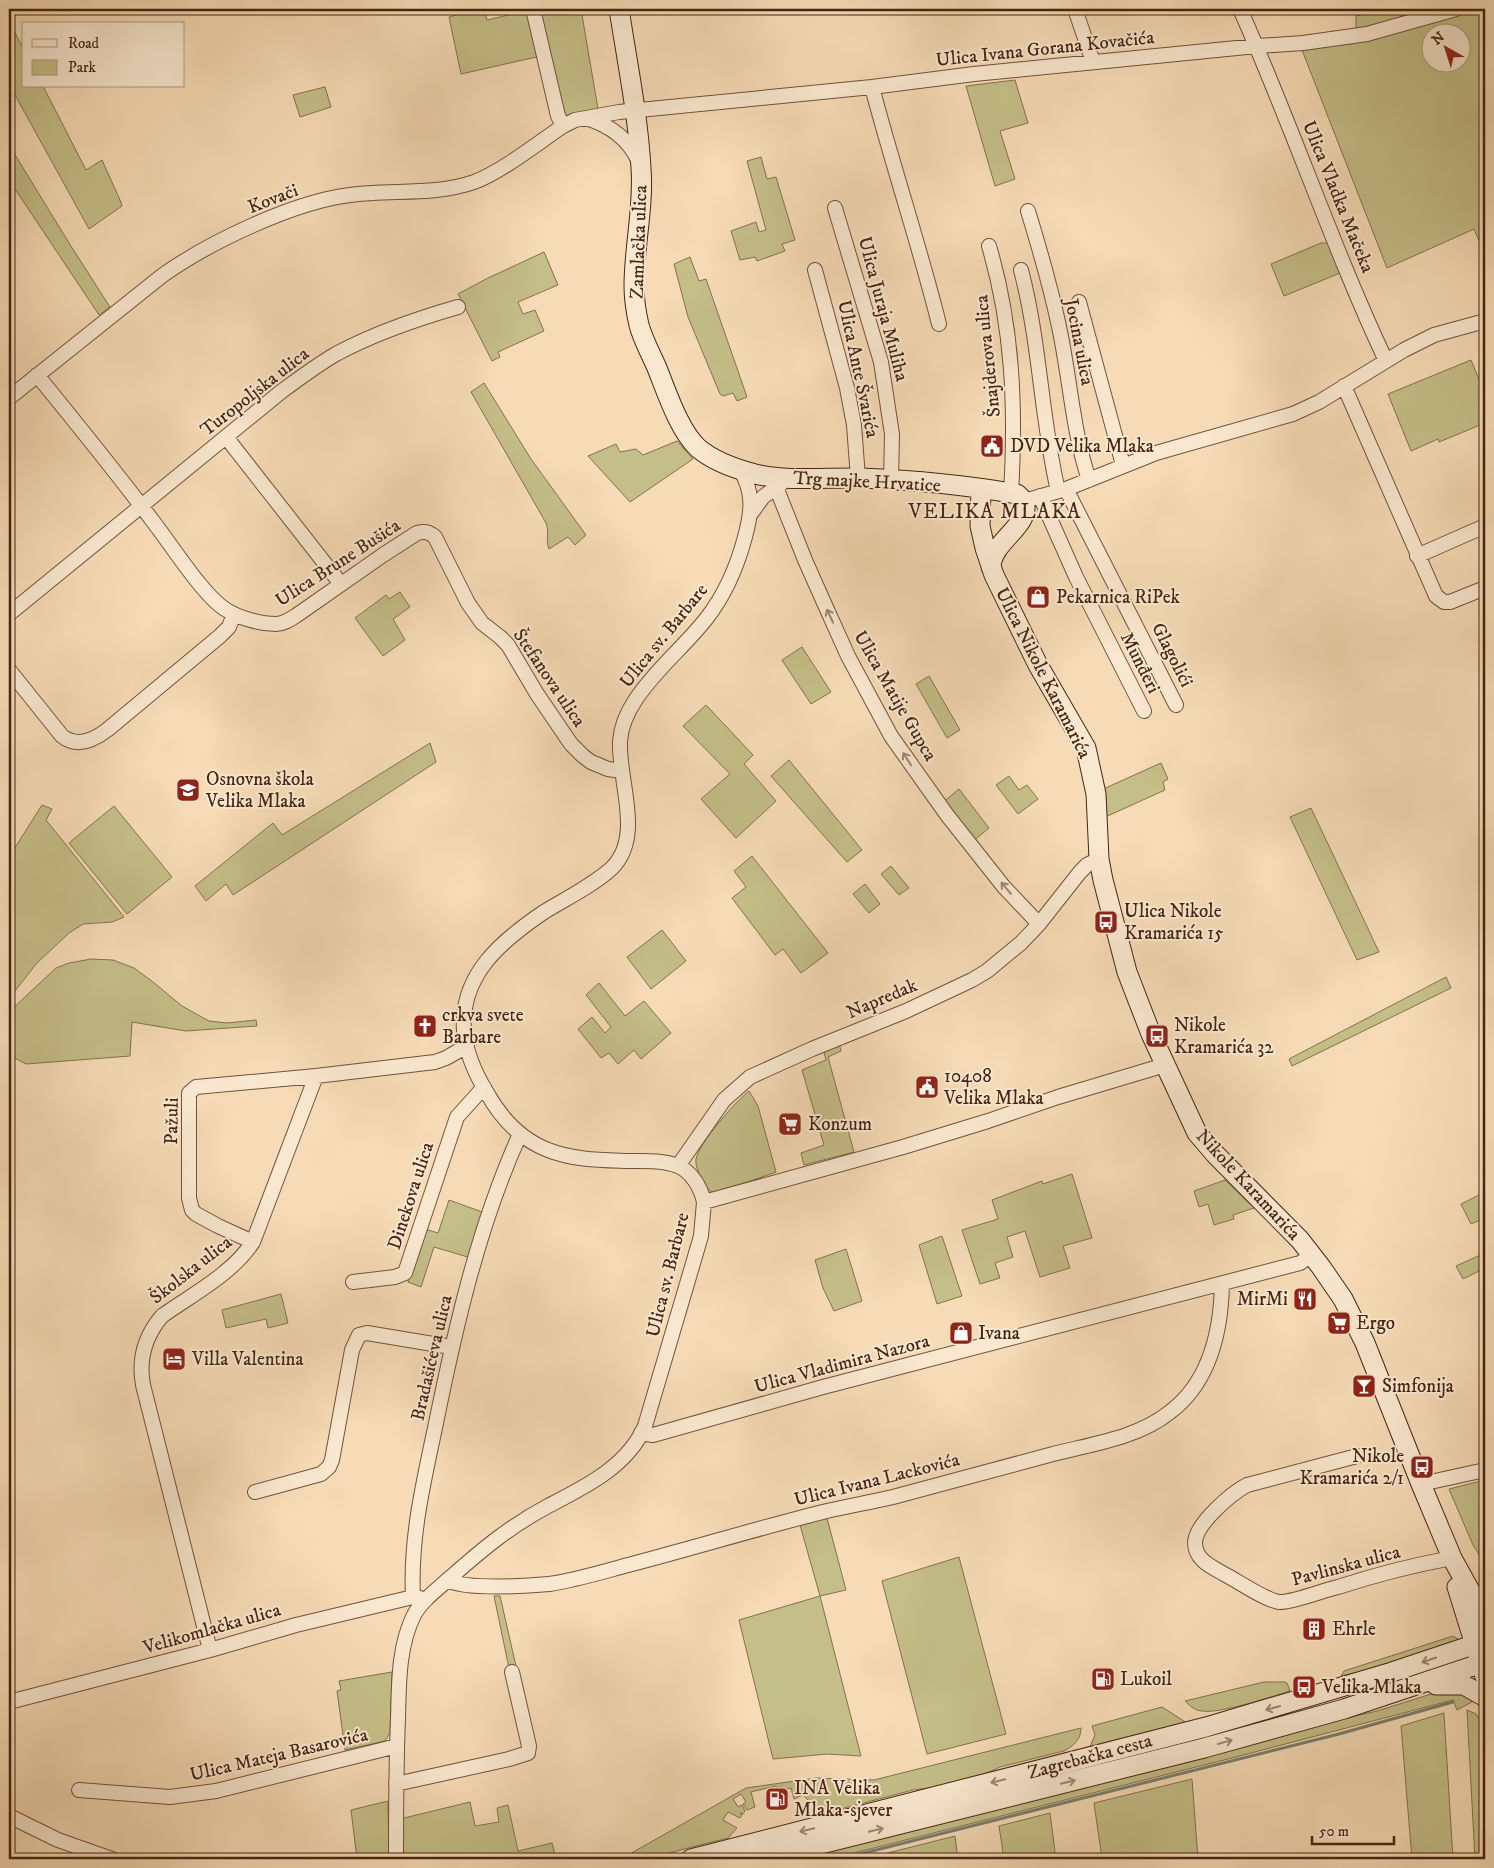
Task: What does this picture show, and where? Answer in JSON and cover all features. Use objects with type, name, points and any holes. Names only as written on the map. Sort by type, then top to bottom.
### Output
[{"type":"main road","name":"Zamlačka ulica","points":[[619,9],[635,111],[641,167],[642,192],[634,285],[636,312],[645,340],[689,438],[710,456]]},
{"type":"main road","name":"Trg majke Hrvatice","points":[[710,456],[740,470],[784,483],[858,478],[981,489],[1025,497]]},
{"type":"main road","name":"Ulica Nikole Karamarića","points":[[981,489],[980,526],[983,543],[992,567],[1020,629],[1086,748],[1096,794],[1099,859]]},
{"type":"main road","points":[[992,567],[995,552],[1022,520],[1026,509],[1025,497]]},
{"type":"main road","name":"Nikole Karamarića","points":[[1099,859],[1127,972],[1142,1012],[1192,1124],[1204,1143],[1300,1240],[1343,1298],[1365,1343],[1452,1558]]},
{"type":"main road","points":[[1452,1558],[1468,1587],[1485,1628]]},
{"type":"main road","points":[[1452,1558],[1457,1587],[1480,1642],[1484,1667]]},
{"type":"main road","points":[[1468,1587],[1485,1604]]},
{"type":"main road","name":"Zagrebačka cesta","points":[[691,1859],[1206,1727],[1392,1672],[1480,1642]]},
{"type":"main road","name":"Zagrebačka cesta","points":[[761,1859],[1204,1748],[1484,1667]]},
{"type":"main road","points":[[1425,1683],[1464,1685],[1485,1697]]},
{"type":"street","points":[[533,9],[558,116],[563,126]]},
{"type":"street","points":[[1075,9],[1092,62]]},
{"type":"street","name":"Ulica Vladka Mačeka","points":[[1240,9],[1257,46],[1318,203],[1386,360]]},
{"type":"street","name":"Ulica Ivana Gorana Kovačića","points":[[635,111],[872,88],[974,74],[1303,43],[1366,34],[1456,9]]},
{"type":"street","points":[[872,88],[888,150],[925,270],[939,324]]},
{"type":"street","name":"Kovači","points":[[9,398],[163,275],[179,264],[229,237],[301,207],[330,198],[373,192],[436,190],[475,182],[492,173],[563,126],[585,118],[635,111]]},
{"type":"street","points":[[585,118],[608,126],[633,151],[641,167]]},
{"type":"street","name":"Ulica Juraja Muliha","points":[[835,208],[882,369],[892,434],[891,480]]},
{"type":"street","name":"Jocina ulica","points":[[1028,211],[1059,323],[1074,420],[1089,480]]},
{"type":"street","name":"Šnajderova ulica","points":[[988,246],[998,278],[1010,355],[1014,430],[1025,497]]},
{"type":"street","name":"Ulica Ante Švarića","points":[[815,270],[847,388],[854,425],[858,478]]},
{"type":"street","name":"Glagolići","points":[[1020,270],[1032,327],[1047,432],[1062,490],[1176,705]]},
{"type":"street","name":"Jocina ulica","points":[[1079,302],[1123,465]]},
{"type":"street","name":"Turopoljska ulica","points":[[9,614],[282,391],[335,355],[378,334],[432,314],[458,307]]},
{"type":"street","points":[[1025,497],[1062,490],[1156,452],[1294,414],[1319,402],[1386,360],[1434,335],[1485,322]]},
{"type":"street","points":[[37,374],[142,506]]},
{"type":"street","points":[[1344,386],[1417,556],[1439,600],[1450,602],[1485,588]]},
{"type":"street","points":[[226,438],[341,584]]},
{"type":"street","name":"Ulica sv. Barbare","points":[[396,1859],[396,1784],[400,1668],[402,1653],[419,1599],[448,1580],[492,1540],[514,1525],[567,1497],[608,1471],[625,1455],[641,1433],[700,1236],[704,1202],[694,1181],[678,1166],[654,1161],[602,1160],[572,1156],[548,1150],[520,1134],[498,1112],[484,1087],[467,1046],[464,1032],[466,998],[472,982],[482,966],[517,932],[601,877],[620,860],[628,834],[620,739],[627,715],[636,699],[655,674],[705,620],[731,579],[740,555],[750,516],[750,493],[740,470]]},
{"type":"street","name":"Ulica sv. Barbare","points":[[750,516],[763,497],[784,483]]},
{"type":"street","name":"Ulica Matije Gupca","points":[[784,483],[805,560],[836,630],[891,736],[947,815],[1004,887],[1039,924]]},
{"type":"street","name":"Munđeri","points":[[1025,497],[1083,592],[1144,712]]},
{"type":"street","name":"Ulica Brune Bušića","points":[[142,506],[203,588],[223,608],[234,614],[268,623],[284,622],[297,615],[417,533],[424,531],[435,537],[446,560]]},
{"type":"street","points":[[1417,556],[1485,526]]},
{"type":"street","name":"Štefanova ulica","points":[[446,560],[472,609],[482,623],[508,645],[537,694],[572,744],[583,756],[592,762],[608,769],[622,771]]},
{"type":"street","points":[[9,670],[62,736],[75,742],[90,740],[107,730],[220,636],[229,627],[234,614]]},
{"type":"street","name":"Napredak","points":[[678,1166],[724,1100],[750,1077],[812,1049],[906,1011],[987,971],[1007,956],[1039,924],[1087,865],[1099,859]]},
{"type":"street","points":[[316,1076],[435,1062],[467,1046]]},
{"type":"street","points":[[704,1202],[903,1147],[1165,1065]]},
{"type":"street","name":"Školska ulica","points":[[210,1650],[143,1384],[141,1356],[149,1336],[162,1316],[236,1262],[253,1242],[316,1076]]},
{"type":"street","name":"Pažuli","points":[[253,1242],[203,1218],[192,1210],[190,1198],[189,1093],[196,1087],[316,1076]]},
{"type":"street","name":"Dinekova ulica","points":[[352,1282],[395,1277],[405,1273],[457,1117],[484,1087]]},
{"type":"street","name":"Bradašićeva ulica","points":[[419,1599],[412,1564],[425,1477],[451,1347],[487,1223],[520,1134]]},
{"type":"street","name":"Ulica Vladimira Nazora","points":[[641,1433],[653,1435],[822,1387],[1300,1263],[1312,1255]]},
{"type":"street","name":"Ulica Ivana Lackovića","points":[[448,1580],[462,1586],[514,1587],[580,1578],[719,1542],[827,1511],[890,1497],[1131,1434],[1169,1414],[1181,1403],[1200,1379],[1212,1352],[1216,1335],[1222,1284]]},
{"type":"street","points":[[255,1492],[321,1474],[329,1467],[332,1460],[352,1350],[359,1335],[368,1333],[451,1347]]},
{"type":"street","name":"Pavlinska ulica","points":[[1357,1456],[1247,1485],[1235,1491],[1205,1521],[1198,1533],[1194,1545],[1198,1556],[1210,1567],[1279,1602],[1300,1598],[1378,1575],[1452,1558]]},
{"type":"street","points":[[1421,1484],[1485,1470]]},
{"type":"street","name":"Velikomlačka ulica","points":[[9,1702],[210,1650],[296,1625],[419,1599]]},
{"type":"street","points":[[396,1784],[528,1753],[529,1746],[512,1672]]},
{"type":"street","name":"Ulica Mateja Basarovića","points":[[79,1790],[170,1797],[194,1795],[397,1746]]},
{"type":"street","points":[[9,1816],[58,1840],[112,1859]]},
{"type":"green space","points":[[477,9],[484,9],[487,20],[530,10],[541,56],[461,74],[449,17]]},
{"type":"green space","points":[[538,9],[581,9],[598,109],[567,116],[563,114]]},
{"type":"green space","points":[[1384,9],[1440,9],[1356,31],[1356,16]]},
{"type":"green space","points":[[1468,9],[1485,9],[1485,255],[1474,229],[1387,268],[1302,50],[1357,41],[1422,22],[1422,72],[1472,72],[1472,22],[1423,22]]},
{"type":"green space","points":[[9,21],[22,46],[22,88],[44,88],[86,170],[102,160],[122,206],[89,229],[9,84]]},
{"type":"green space","points":[[1015,80],[1028,123],[1000,131],[1015,179],[995,186],[966,86]]},
{"type":"green space","points":[[325,87],[331,107],[300,117],[293,95]]},
{"type":"green space","points":[[9,145],[110,307],[99,315],[9,180]]},
{"type":"green space","points":[[761,157],[767,179],[776,177],[795,240],[782,244],[785,251],[757,261],[755,257],[740,260],[731,231],[756,222],[759,232],[766,230],[747,161]]},
{"type":"green space","points":[[1321,243],[1328,243],[1340,273],[1284,296],[1271,264]]},
{"type":"green space","points":[[544,252],[558,285],[518,302],[523,314],[535,310],[544,331],[498,352],[500,357],[492,361],[458,294]]},
{"type":"green space","points":[[690,257],[699,281],[706,279],[747,397],[737,401],[733,393],[723,396],[720,394],[688,317],[674,264]]},
{"type":"green space","points":[[1471,360],[1485,394],[1485,423],[1439,442],[1438,439],[1411,451],[1388,394]]},
{"type":"green space","points":[[484,383],[531,459],[586,535],[575,545],[568,537],[549,549],[546,523],[471,392]]},
{"type":"green space","points":[[677,441],[693,459],[630,502],[588,456],[616,444],[620,452],[636,449],[643,455]]},
{"type":"green space","points":[[400,592],[410,607],[393,619],[405,640],[383,656],[355,618],[386,595],[389,599]]},
{"type":"green space","points":[[802,647],[831,692],[811,704],[782,660]]},
{"type":"green space","points":[[929,676],[960,730],[947,738],[916,684]]},
{"type":"green space","points":[[706,705],[753,755],[744,764],[776,801],[736,838],[701,799],[730,774],[683,726]]},
{"type":"green space","points":[[430,743],[436,762],[233,895],[226,884],[206,901],[195,886],[273,823],[282,835]]},
{"type":"green space","points":[[789,760],[862,850],[847,862],[771,776]]},
{"type":"green space","points":[[1161,763],[1168,779],[1163,782],[1165,790],[1103,818],[1101,790]]},
{"type":"green space","points":[[1009,776],[1019,790],[1027,785],[1038,799],[1018,814],[996,785]]},
{"type":"green space","points":[[959,789],[989,828],[971,843],[941,804]]},
{"type":"green space","points":[[42,805],[52,809],[46,820],[124,917],[112,922],[83,924],[69,933],[36,964],[15,991],[9,983],[9,857]]},
{"type":"green space","points":[[114,806],[172,877],[127,914],[69,843]]},
{"type":"green space","points":[[1311,808],[1379,952],[1357,960],[1290,817]]},
{"type":"green space","points":[[752,856],[828,953],[801,973],[783,949],[775,955],[732,898],[746,887],[734,871]]},
{"type":"green space","points":[[891,866],[909,888],[899,895],[881,874]]},
{"type":"green space","points":[[865,884],[880,904],[869,913],[853,894]]},
{"type":"green space","points":[[662,930],[686,961],[651,989],[627,957]]},
{"type":"green space","points":[[91,959],[113,960],[134,968],[182,1006],[209,1021],[227,1023],[256,1020],[257,1026],[186,1031],[132,1022],[130,1056],[26,1064],[9,1055],[9,1012],[56,968],[69,963]]},
{"type":"green space","points":[[1446,977],[1451,988],[1292,1066],[1289,1059]]},
{"type":"green space","points":[[599,983],[625,1016],[644,1001],[671,1033],[641,1059],[634,1050],[618,1064],[609,1053],[601,1058],[578,1029],[592,1017],[605,1033],[611,1027],[586,995]]},
{"type":"green space","points":[[839,1043],[841,1051],[828,1057],[854,1152],[804,1165],[801,1153],[824,1145],[802,1070],[826,1060],[823,1049]]},
{"type":"green space","points":[[749,1091],[758,1106],[776,1172],[717,1193],[712,1192],[703,1182],[697,1168],[696,1159],[704,1143],[718,1123]]},
{"type":"green space","points":[[1072,1174],[1092,1238],[1063,1246],[1070,1268],[1040,1277],[1025,1231],[1007,1237],[1013,1257],[995,1263],[1000,1278],[980,1284],[962,1230],[998,1219],[992,1200],[1042,1181],[1043,1184]]},
{"type":"green space","points":[[1225,1180],[1254,1208],[1233,1215],[1234,1219],[1214,1225],[1208,1204],[1199,1207],[1194,1191]]},
{"type":"green space","points":[[1485,1192],[1485,1218],[1471,1224],[1461,1204]]},
{"type":"green space","points":[[449,1200],[485,1213],[471,1258],[434,1247],[421,1287],[408,1282],[425,1229],[438,1233]]},
{"type":"green space","points":[[942,1236],[962,1296],[937,1304],[919,1245]]},
{"type":"green space","points":[[846,1249],[862,1301],[834,1311],[823,1288],[815,1260]]},
{"type":"green space","points":[[1485,1253],[1485,1268],[1463,1279],[1456,1266]]},
{"type":"green space","points":[[281,1294],[288,1323],[268,1328],[266,1319],[226,1328],[222,1310]]},
{"type":"green space","points":[[1485,1480],[1485,1564],[1473,1545],[1449,1489]]},
{"type":"green space","points":[[827,1518],[846,1590],[820,1596],[800,1525]]},
{"type":"green space","points":[[959,1557],[1006,1734],[927,1754],[882,1581]]},
{"type":"green space","points":[[494,1596],[500,1596],[516,1666],[509,1668]]},
{"type":"green space","points":[[820,1596],[861,1756],[827,1754],[773,1759],[739,1620]]},
{"type":"green space","points":[[1453,1636],[1458,1639],[1452,1643],[1389,1665],[1341,1676],[1344,1671]]},
{"type":"green space","points":[[392,1672],[390,1733],[385,1741],[345,1750],[337,1691],[341,1690],[339,1681]]},
{"type":"green space","points":[[1264,1682],[1285,1682],[1290,1691],[1221,1710],[1197,1710],[1185,1701]]},
{"type":"green space","points":[[1444,1690],[1468,1692],[1472,1702],[1457,1710],[1453,1700],[1236,1757],[830,1859],[785,1859],[1297,1729],[1377,1711]]},
{"type":"green space","points":[[1162,1707],[1187,1723],[1090,1747],[1095,1735],[1092,1726]]},
{"type":"green space","points":[[1467,1710],[1476,1714],[1485,1728],[1485,1859],[1475,1859]]},
{"type":"green space","points":[[1444,1713],[1453,1859],[1412,1859],[1401,1726]]},
{"type":"green space","points":[[1081,1728],[1080,1736],[1076,1742],[1064,1751],[1000,1767],[974,1779],[945,1786],[913,1790],[829,1812],[823,1811],[807,1802],[808,1800],[803,1795],[794,1799],[791,1788],[782,1790],[782,1787],[777,1788],[776,1786],[751,1792],[755,1807],[747,1810],[743,1804],[746,1802],[741,1794],[733,1799],[738,1807],[742,1805],[745,1811],[743,1814],[740,1813],[742,1815],[740,1818],[728,1812],[723,1820],[737,1828],[728,1838],[645,1859],[621,1859],[746,1788],[816,1778],[874,1780]]},
{"type":"green space","points":[[1192,1779],[1198,1859],[1102,1859],[1094,1803]]},
{"type":"green space","points":[[388,1801],[389,1859],[357,1859],[351,1810]]},
{"type":"green space","points":[[470,1802],[475,1826],[499,1822],[497,1808],[508,1805],[518,1851],[552,1843],[556,1859],[400,1859],[400,1819]]},
{"type":"green space","points":[[1050,1813],[1056,1859],[1004,1859],[999,1826]]},
{"type":"green space","points":[[955,1836],[958,1859],[864,1859]]},
{"type":"waterway","points":[[840,1859],[1339,1734],[1453,1702]]},
{"type":"place","name":"DVD Velika Mlaka","points":[[992,446]]},
{"type":"place","name":"Pekarnica RiPek","points":[[1038,597]]},
{"type":"place","name":"Osnovna škola Velika Mlaka","points":[[188,790]]},
{"type":"place","name":"Ulica Nikole Kramarića 15","points":[[1106,922]]},
{"type":"place","name":"crkva svete Barbare","points":[[425,1026]]},
{"type":"place","name":"Nikole Kramarića 32","points":[[1157,1036]]},
{"type":"place","name":"10408 Velika Mlaka","points":[[927,1087]]},
{"type":"place","name":"Konzum","points":[[790,1124]]},
{"type":"place","name":"MirMi","points":[[1305,1299]]},
{"type":"place","name":"Ergo","points":[[1339,1323]]},
{"type":"place","name":"Ivana","points":[[961,1333]]},
{"type":"place","name":"Villa Valentina","points":[[174,1359]]},
{"type":"place","name":"Simfonija","points":[[1364,1386]]},
{"type":"place","name":"Nikole Kramarića 2/1","points":[[1422,1467]]},
{"type":"place","name":"Ehrle","points":[[1314,1629]]},
{"type":"place","name":"Lukoil","points":[[1103,1679]]},
{"type":"place","name":"Velika Mlaka","points":[[1304,1687]]},
{"type":"place","name":"INA Velika Mlaka-sjever","points":[[777,1799]]},
{"type":"district","name":"VELIKA MLAKA","points":[[995,512]]}]
